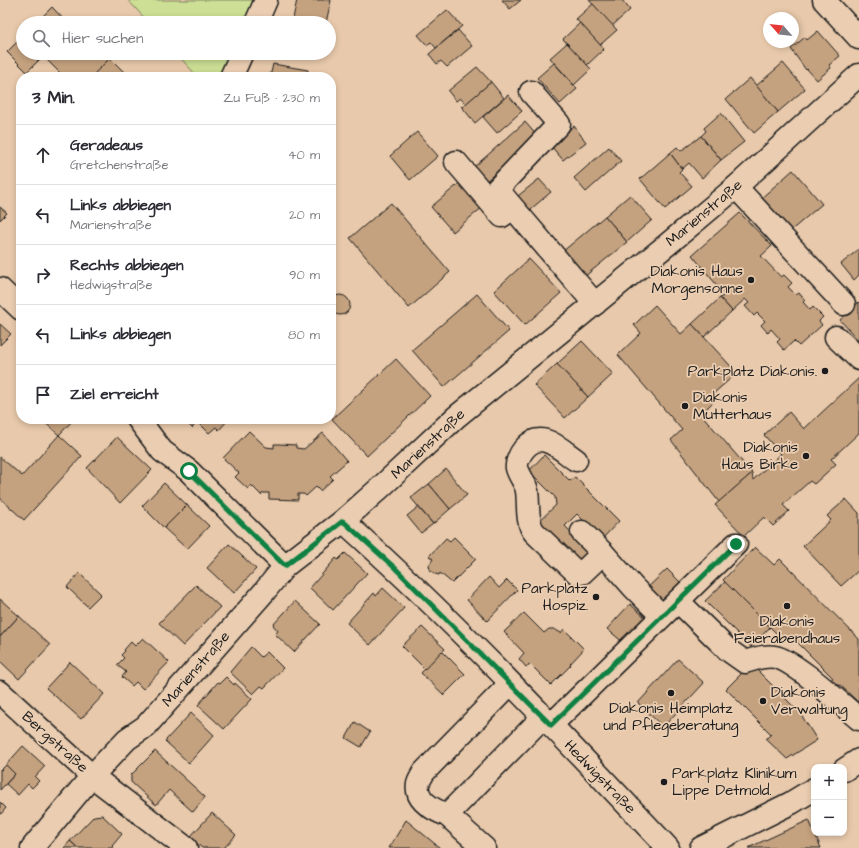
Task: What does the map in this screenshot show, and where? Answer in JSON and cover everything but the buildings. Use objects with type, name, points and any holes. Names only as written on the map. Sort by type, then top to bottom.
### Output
[{"type":"street","points":[[259,16],[266,0]]},
{"type":"street","points":[[824,0],[859,38]]},
{"type":"street","points":[[233,72],[239,60]]},
{"type":"street","name":"Marienstraße","points":[[32,848],[92,776],[127,739],[146,726],[285,566],[343,521],[381,488],[456,417],[736,187],[859,75]]},
{"type":"street","points":[[531,92],[559,124],[497,189],[590,308]]},
{"type":"street","points":[[456,162],[590,308]]},
{"type":"street","points":[[736,187],[844,304]]},
{"type":"street","points":[[0,289],[16,304]]},
{"type":"street","points":[[836,337],[859,360]]},
{"type":"street","points":[[143,424],[162,451],[189,471],[285,566]]},
{"type":"street","points":[[576,460],[549,441],[542,439],[534,440],[521,452],[517,468],[527,489],[530,525],[534,532],[576,573],[582,573],[603,553]]},
{"type":"street","name":"Hedwigstraße","points":[[343,521],[395,568],[547,721],[668,848]]},
{"type":"street","points":[[582,532],[662,616]]},
{"type":"street","points":[[447,815],[678,601],[736,544]]},
{"type":"street","points":[[678,601],[728,650],[745,662],[764,657],[775,657],[785,660],[859,719]]},
{"type":"street","points":[[484,848],[447,815],[436,811],[425,803],[419,795],[418,784],[424,772],[510,684]]},
{"type":"street","name":"Bergstraße","points":[[0,692],[92,776],[186,848]]},
{"type":"street","points":[[847,768],[859,760]]},
{"type":"street","points":[[701,848],[791,803],[811,791]]},
{"type":"green space","points":[[128,0],[253,0],[247,16],[143,16]]},
{"type":"green space","points":[[182,60],[228,60],[224,72],[193,72]]},
{"type":"place","name":"Diakonis Haus Morgensonne","points":[[751,280]]},
{"type":"place","name":"Parkplatz Diakonis.","points":[[825,371]]},
{"type":"place","name":"Diakonis Mutterhaus","points":[[685,406]]},
{"type":"place","name":"Diakonis Haus Birke","points":[[806,456]]},
{"type":"place","name":"Parkplatz Hospiz.","points":[[596,597]]},
{"type":"place","name":"Diakonis Feierabendhaus","points":[[787,606]]},
{"type":"place","name":"Diakonis Heimplatz und Pflegeberatung","points":[[671,693]]},
{"type":"place","name":"Diakonis Verwaltung","points":[[763,701]]},
{"type":"place","name":"Parkplatz Klinikum Lippe Detmold.","points":[[664,782]]},
{"type":"route","points":[[189,471],[285,566],[343,521],[395,568],[551,725],[736,544]]}]
